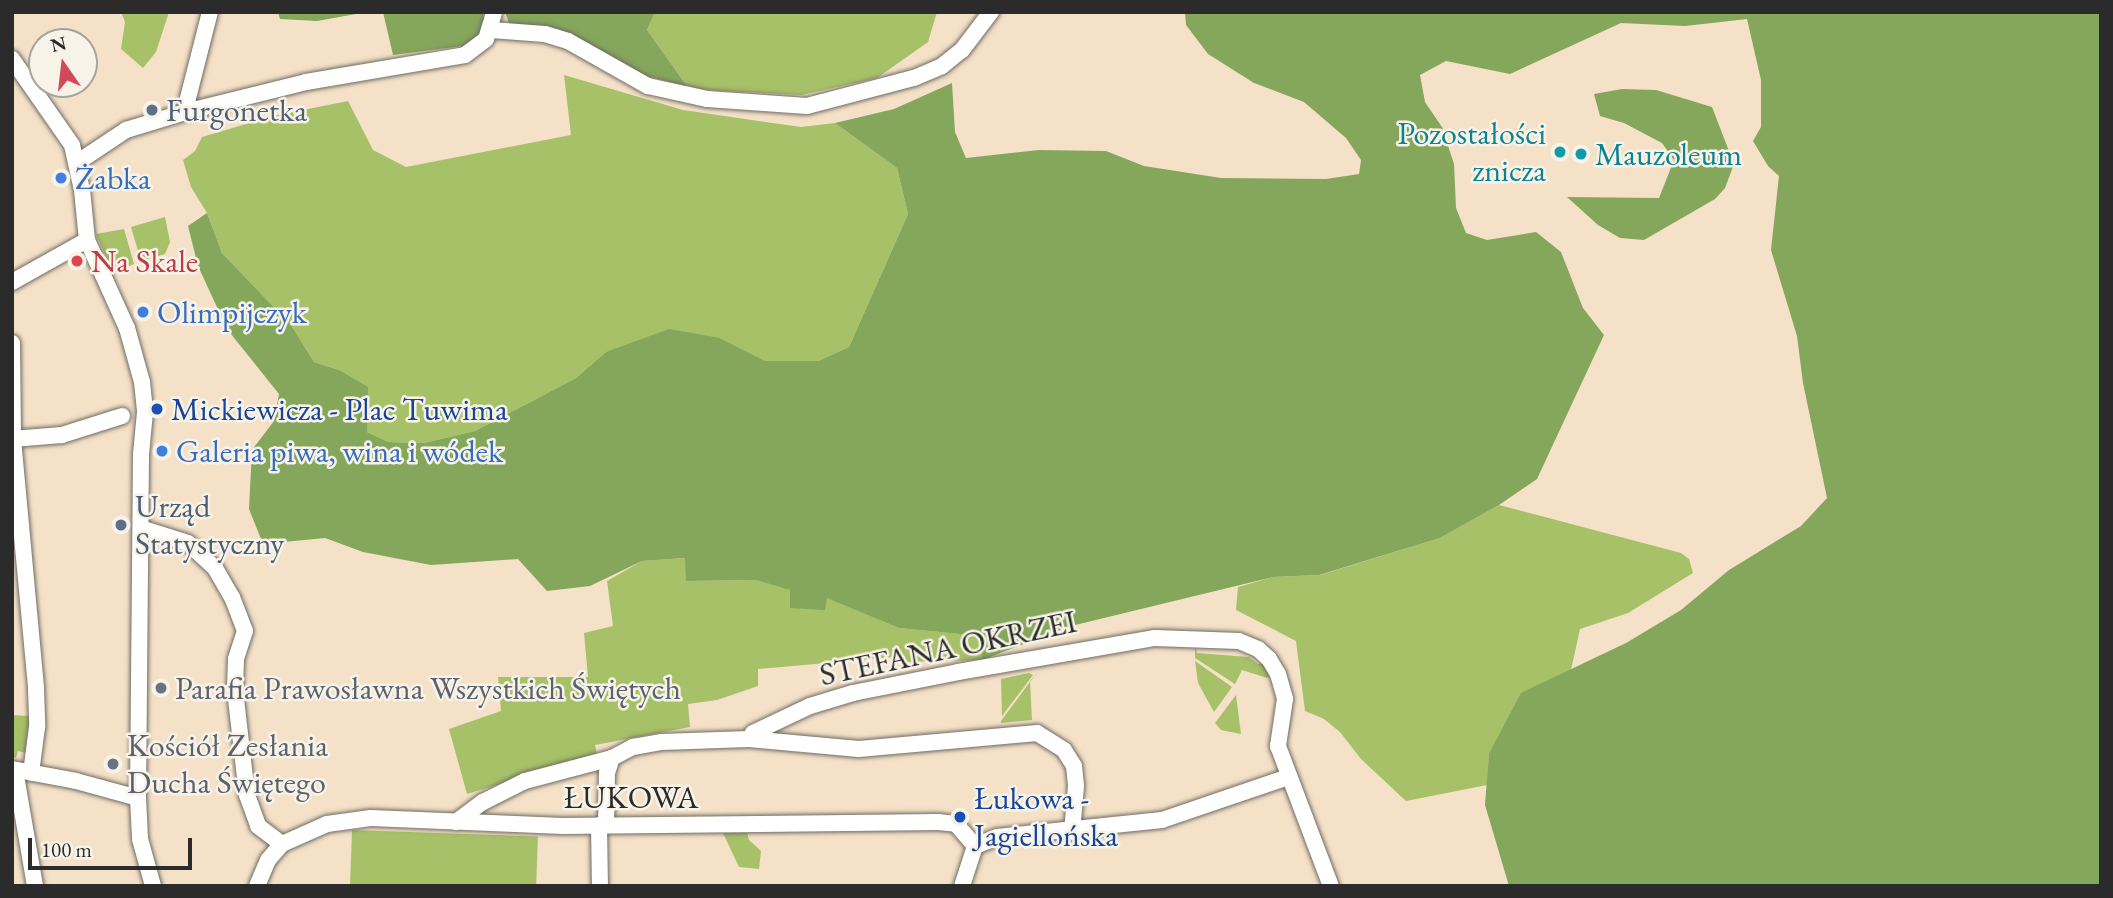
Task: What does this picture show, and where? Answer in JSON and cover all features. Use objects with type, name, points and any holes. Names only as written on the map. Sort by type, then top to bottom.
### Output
[{"type":"street","points":[[189,111],[187,102],[210,12]]},
{"type":"street","points":[[78,162],[126,130],[189,111],[306,82],[454,58],[476,49],[491,30],[494,12]]},
{"type":"street","points":[[491,30],[545,34],[568,41],[648,86],[707,99],[807,106],[914,78],[942,66],[962,50],[991,12]]},
{"type":"street","points":[[12,59],[68,138],[78,162],[87,240],[127,328],[142,382],[145,412],[138,798],[140,839],[153,886]]},
{"type":"street","points":[[12,282],[87,240]]},
{"type":"street","points":[[12,343],[13,439],[36,689],[37,727],[20,770],[35,886]]},
{"type":"street","points":[[13,439],[62,435],[122,416]]},
{"type":"street","points":[[141,528],[187,543],[215,568],[232,597],[245,631],[236,659],[235,690],[247,795],[258,826],[282,844],[268,860],[257,886]]},
{"type":"street","name":"STEFANA OKRZEI","points":[[749,739],[753,733],[810,706],[852,693],[1099,645],[1155,638],[1239,640],[1258,649],[1274,666],[1285,699],[1278,746],[1288,777]]},
{"type":"street","points":[[456,822],[483,802],[525,781],[607,757],[612,758],[633,747],[661,742],[749,739],[859,749],[1037,733],[1064,750],[1074,766],[1072,832]]},
{"type":"street","points":[[600,886],[607,773],[612,758]]},
{"type":"street","points":[[20,770],[138,798]]},
{"type":"street","points":[[962,886],[975,845],[997,837],[1072,832],[1162,820],[1288,777],[1331,886]]},
{"type":"street","name":"ŁUKOWA","points":[[282,844],[327,824],[371,818],[603,825],[938,822],[956,824],[975,845]]},
{"type":"green space","points":[[121,12],[169,12],[156,52],[143,68],[121,49],[125,22]]},
{"type":"green space","points":[[278,12],[367,12],[317,21],[280,19]]},
{"type":"green space","points":[[383,12],[483,12],[484,19],[482,32],[470,45],[393,55]]},
{"type":"green space","points":[[505,12],[655,12],[647,30],[687,86],[646,76],[548,27],[510,26]]},
{"type":"green space","points":[[655,12],[937,12],[928,42],[877,78],[802,95],[706,90],[687,86],[647,30]]},
{"type":"green space","points":[[1185,12],[2101,12],[2101,886],[1509,886],[1485,805],[1489,753],[1521,693],[1626,643],[1681,610],[1729,570],[1801,526],[1827,498],[1803,383],[1797,336],[1771,250],[1779,176],[1768,166],[1753,141],[1761,127],[1761,80],[1747,19],[1685,26],[1621,23],[1510,74],[1446,61],[1420,75],[1425,102],[1442,127],[1454,164],[1456,208],[1466,233],[1487,240],[1536,232],[1561,252],[1583,308],[1604,335],[1537,479],[1499,505],[1440,538],[1319,575],[1273,577],[1071,626],[982,660],[980,636],[899,628],[827,598],[825,610],[790,608],[790,590],[756,580],[686,581],[685,558],[642,561],[590,586],[547,591],[518,559],[431,565],[363,552],[325,538],[263,544],[249,509],[252,450],[274,421],[279,394],[227,329],[198,266],[188,226],[207,213],[222,253],[291,325],[314,362],[339,370],[368,387],[367,432],[388,442],[424,443],[475,431],[576,378],[606,352],[669,329],[720,338],[765,361],[818,361],[849,347],[908,214],[897,168],[835,123],[894,109],[952,83],[955,132],[966,158],[1039,150],[1106,151],[1144,166],[1221,178],[1326,179],[1359,174],[1361,160],[1346,138],[1304,102],[1254,83],[1208,54],[1186,25]]},
{"type":"green space","points":[[564,75],[683,110],[801,127],[835,123],[897,168],[908,214],[849,347],[818,361],[764,361],[720,338],[606,352],[576,378],[475,431],[424,443],[388,442],[367,432],[339,370],[314,362],[291,325],[222,253],[207,213],[191,187],[183,160],[195,151],[202,137],[273,116],[348,101],[373,150],[406,167],[571,135]]},
{"type":"green space","points":[[1622,89],[1656,90],[1712,107],[1734,164],[1725,188],[1715,199],[1644,240],[1620,238],[1598,225],[1567,197],[1659,198],[1674,160],[1662,143],[1624,123],[1600,116],[1594,94]]},
{"type":"green space","points":[[165,217],[170,242],[165,254],[141,261],[131,227]]},
{"type":"green space","points":[[124,229],[134,264],[116,271],[113,263],[109,264],[96,234]]},
{"type":"green space","points":[[1499,505],[1681,553],[1689,559],[1693,573],[1628,613],[1580,629],[1571,670],[1521,694],[1489,753],[1487,785],[1406,801],[1361,759],[1340,732],[1324,719],[1305,711],[1296,641],[1236,610],[1238,587],[1273,577],[1320,575],[1440,538]]},
{"type":"green space","points":[[686,558],[686,581],[756,580],[790,590],[790,608],[827,597],[899,628],[981,636],[982,660],[904,662],[905,656],[758,669],[758,686],[717,700],[688,704],[690,727],[595,745],[597,755],[467,794],[449,729],[501,711],[498,677],[588,677],[584,633],[613,626],[607,581],[642,561]]},
{"type":"green space","points":[[1195,645],[1197,653],[1249,657],[1258,664],[1266,664],[1274,674],[1267,678],[1242,670],[1235,684],[1195,658]]},
{"type":"green space","points":[[1195,661],[1232,687],[1214,712],[1198,683]]},
{"type":"green space","points":[[1029,673],[1033,675],[1002,716],[1001,679]]},
{"type":"green space","points":[[1030,682],[1032,720],[1001,723],[1001,721]]},
{"type":"green space","points":[[1236,695],[1241,734],[1221,730],[1215,723]]},
{"type":"green space","points":[[12,715],[30,716],[26,753],[18,751],[16,758],[14,757]]},
{"type":"green space","points":[[352,830],[538,836],[536,886],[350,886]]},
{"type":"green space","points":[[723,833],[747,833],[749,840],[761,851],[759,869],[739,867]]},
{"type":"place","name":"Furgonetka","points":[[152,110]]},
{"type":"place","name":"Pozostałości znicza","points":[[1560,152]]},
{"type":"place","name":"Mauzoleum","points":[[1581,154]]},
{"type":"place","name":"Żabka","points":[[61,178]]},
{"type":"place","name":"Na Skale","points":[[77,261]]},
{"type":"place","name":"Olimpijczyk","points":[[143,312]]},
{"type":"place","name":"Mickiewicza - Plac Tuwima","points":[[157,409]]},
{"type":"place","name":"Galeria piwa, wina i wódek","points":[[162,451]]},
{"type":"place","name":"Urząd Statystyczny","points":[[121,525]]},
{"type":"place","name":"Parafia Prawosławna Wszystkich Świętych","points":[[161,688]]},
{"type":"place","name":"Kościół Zesłania Ducha Świętego","points":[[113,764]]},
{"type":"place","name":"Łukowa - Jagiellońska","points":[[960,817]]}]
